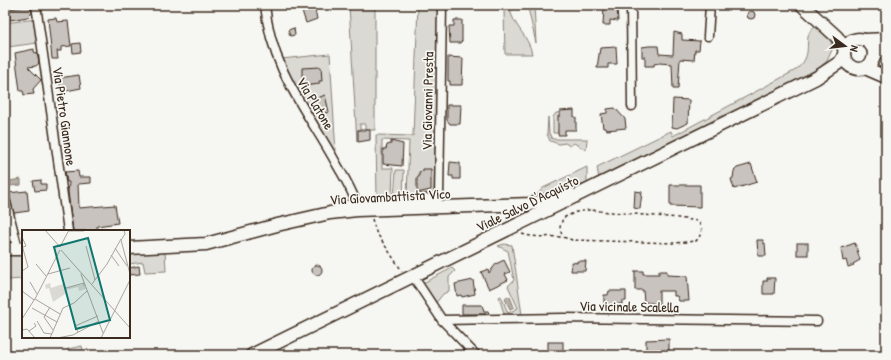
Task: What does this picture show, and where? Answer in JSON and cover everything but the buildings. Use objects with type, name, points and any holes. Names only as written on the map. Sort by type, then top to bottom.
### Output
[{"type":"street","name":"Via Pietro Giannone","points":[[36,5],[68,230]]},
{"type":"street","name":"Via Platone","points":[[265,5],[268,30],[278,62],[361,208]]},
{"type":"street","name":"Via Giovanni Presta","points":[[361,208],[439,198],[442,5]]},
{"type":"street","points":[[631,5],[632,106]]},
{"type":"street","points":[[708,36],[710,5]]},
{"type":"street","points":[[802,5],[823,23],[836,37],[845,53],[848,64],[886,77]]},
{"type":"street","points":[[823,23],[839,33],[861,39],[872,45],[874,56],[886,70]]},
{"type":"street","points":[[845,53],[849,42],[861,39],[886,39]]},
{"type":"street","points":[[860,68],[886,48]]},
{"type":"street","name":"Viale Salvo D'Acquisto","points":[[252,355],[408,274],[545,212],[816,78],[840,62],[845,53]]},
{"type":"street","name":"Viale Salvo D'Acquisto","points":[[816,78],[842,70],[860,68]]},
{"type":"street","name":"Via Giovambattista Vico","points":[[130,248],[206,244],[277,225],[330,213],[361,208],[531,204],[565,194],[582,193]]},
{"type":"street","points":[[5,198],[20,249],[5,250]]},
{"type":"street","points":[[531,204],[539,206],[545,212]]},
{"type":"street","points":[[408,274],[442,320],[476,355]]},
{"type":"street","name":"Via vicinale Scalella","points":[[442,320],[571,318],[817,321]]},
{"type":"path","points":[[361,208],[376,232],[408,274]]},
{"type":"path","points":[[515,226],[522,234],[540,238],[562,236],[572,240],[675,243],[696,241],[701,234],[702,226],[698,221],[678,218],[589,210],[576,212],[563,218],[560,226],[562,236]]},
{"type":"shaded area","points":[[349,5],[375,5],[375,130],[365,130],[365,124],[360,124],[360,130],[357,130],[357,142]]},
{"type":"shaded area","points":[[418,5],[438,5],[434,195],[407,196],[409,141],[382,140],[382,168],[393,168],[392,197],[377,200],[376,135],[413,136]]},
{"type":"shaded area","points":[[528,5],[534,5],[536,43],[528,8]]},
{"type":"shaded area","points":[[504,9],[510,9],[514,21],[528,42],[532,54],[505,54]]},
{"type":"shaded area","points":[[36,19],[38,43],[7,47],[5,23]]},
{"type":"shaded area","points":[[817,25],[828,35],[831,41],[832,50],[827,61],[819,68],[761,98],[755,104],[599,179],[597,167],[671,131],[673,136],[794,71],[804,61],[807,54],[808,36],[812,28]]},
{"type":"shaded area","points":[[330,54],[336,154],[298,93],[281,59]]},
{"type":"shaded area","points":[[556,113],[560,113],[558,133],[553,133],[553,117]]},
{"type":"shaded area","points":[[548,117],[549,133],[552,139],[587,139],[586,150],[574,143],[570,146],[565,143],[559,144],[550,141],[547,134]]},
{"type":"shaded area","points":[[587,167],[587,183],[565,191],[520,201],[395,202],[519,199],[536,196],[543,188]]},
{"type":"shaded area","points":[[396,170],[404,170],[403,198],[394,197]]},
{"type":"shaded area","points":[[21,179],[21,185],[10,186],[9,181]]},
{"type":"shaded area","points":[[504,244],[512,245],[522,315],[505,317],[499,297],[501,296],[508,313],[518,308],[508,286],[514,280],[508,251],[498,246]]},
{"type":"shaded area","points":[[165,251],[166,271],[145,272],[143,262],[130,264],[130,252]]},
{"type":"shaded area","points":[[22,254],[22,279],[8,280],[6,261],[8,255]]},
{"type":"shaded area","points":[[452,268],[455,271],[449,277],[449,291],[443,294],[435,304],[423,283]]},
{"type":"shaded area","points":[[507,296],[510,297],[514,307],[510,309],[505,299]]},
{"type":"shaded area","points":[[82,346],[84,355],[69,355],[68,349]]}]
